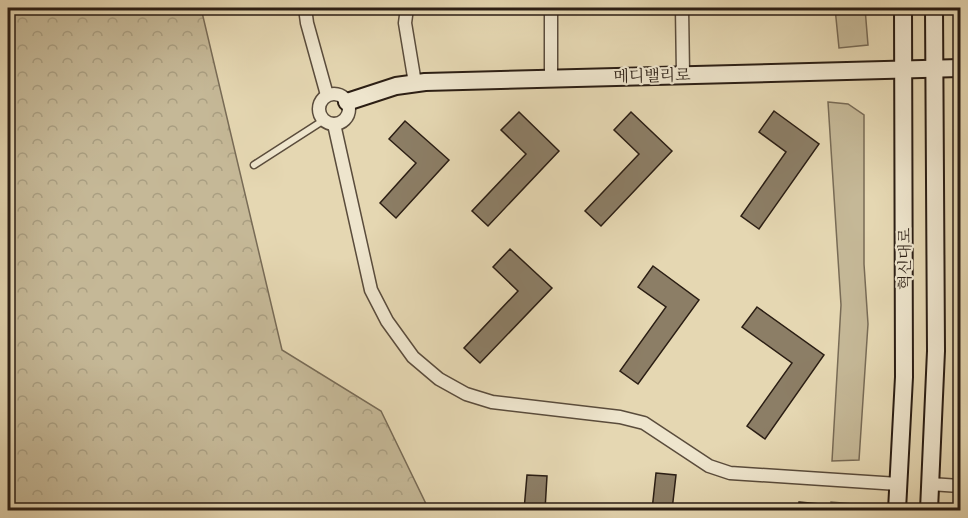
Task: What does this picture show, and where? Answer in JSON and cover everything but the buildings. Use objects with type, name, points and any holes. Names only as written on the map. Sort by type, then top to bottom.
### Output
[{"type":"main road","name":"혁신대로","points":[[897,510],[904,377],[903,8]]},
{"type":"main road","points":[[929,510],[936,351],[934,8]]},
{"type":"main road","name":"메디밸리로","points":[[347,102],[396,86],[415,83],[551,77],[960,68]]},
{"type":"street","points":[[305,8],[327,95],[319,107],[319,112],[329,122],[371,290],[387,321],[413,357],[439,380],[466,394],[492,402],[621,417],[644,423],[709,466],[730,473],[898,484]]},
{"type":"street","points":[[407,8],[405,23],[415,83]]},
{"type":"street","points":[[550,8],[551,77]]},
{"type":"street","points":[[682,8],[683,74]]},
{"type":"street","points":[[327,95],[341,96],[347,102],[349,112],[339,123],[329,122]]},
{"type":"street","points":[[930,484],[960,486]]},
{"type":"lane","points":[[254,165],[329,122]]},
{"type":"green space","points":[[8,8],[201,8],[282,350],[381,411],[429,510],[8,510]]},
{"type":"green space","points":[[835,8],[865,8],[868,45],[839,48]]},
{"type":"green space","points":[[828,102],[848,104],[864,115],[864,264],[868,324],[859,460],[832,461],[841,305]]},
{"type":"green space","points":[[831,502],[864,505],[866,510],[831,510]]}]
